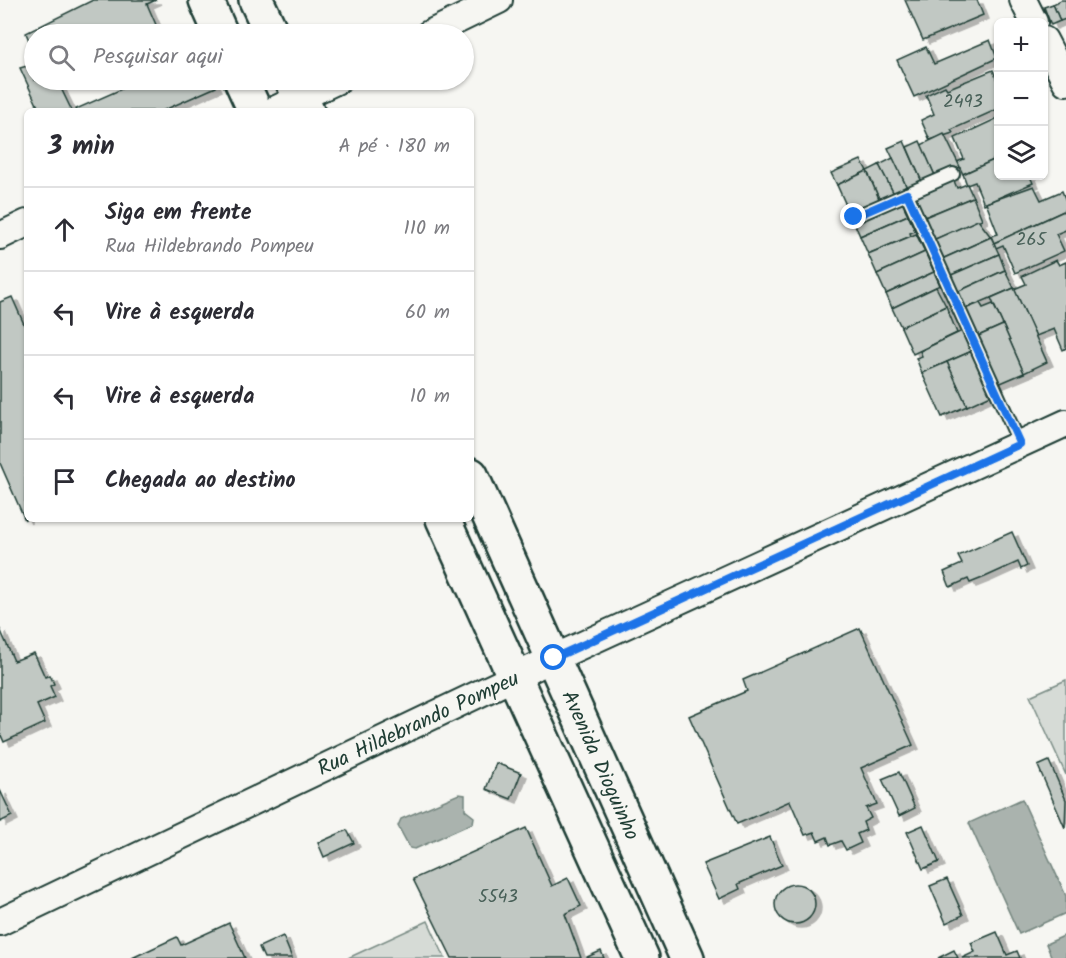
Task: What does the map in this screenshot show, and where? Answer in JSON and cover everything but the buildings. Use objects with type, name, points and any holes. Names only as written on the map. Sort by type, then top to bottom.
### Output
[{"type":"main road","points":[[206,0],[217,24]]},
{"type":"main road","points":[[256,0],[267,24]]},
{"type":"main road","points":[[246,90],[254,108]]},
{"type":"main road","name":"Avenida Dioguinho","points":[[474,482],[687,958]]},
{"type":"main road","name":"Avenida Dioguinho","points":[[444,522],[642,958]]},
{"type":"street","points":[[450,24],[499,0]]},
{"type":"street","points":[[1023,0],[1032,18]]},
{"type":"street","points":[[1048,48],[1066,82]]},
{"type":"street","points":[[293,100],[316,90]]},
{"type":"street","points":[[0,236],[24,225]]},
{"type":"street","name":"Rua Hildebrando Pompeu","points":[[0,922],[515,676],[1066,423]]},
{"type":"lane","points":[[854,217],[953,174]]},
{"type":"lane","points":[[907,194],[1020,444]]},
{"type":"shaded area","points":[[1066,680],[1066,775],[1030,696]]},
{"type":"shaded area","points":[[459,794],[465,795],[465,810],[474,817],[473,823],[415,849],[410,848],[398,826],[401,819]]},
{"type":"shaded area","points":[[1022,799],[1066,896],[1066,913],[1019,934],[969,823]]},
{"type":"shaded area","points":[[428,921],[445,958],[348,958]]},
{"type":"shaded area","points":[[1066,935],[1066,958],[1052,958],[1046,944]]},
{"type":"route","points":[[554,658],[1020,444],[907,194],[854,217]]}]
